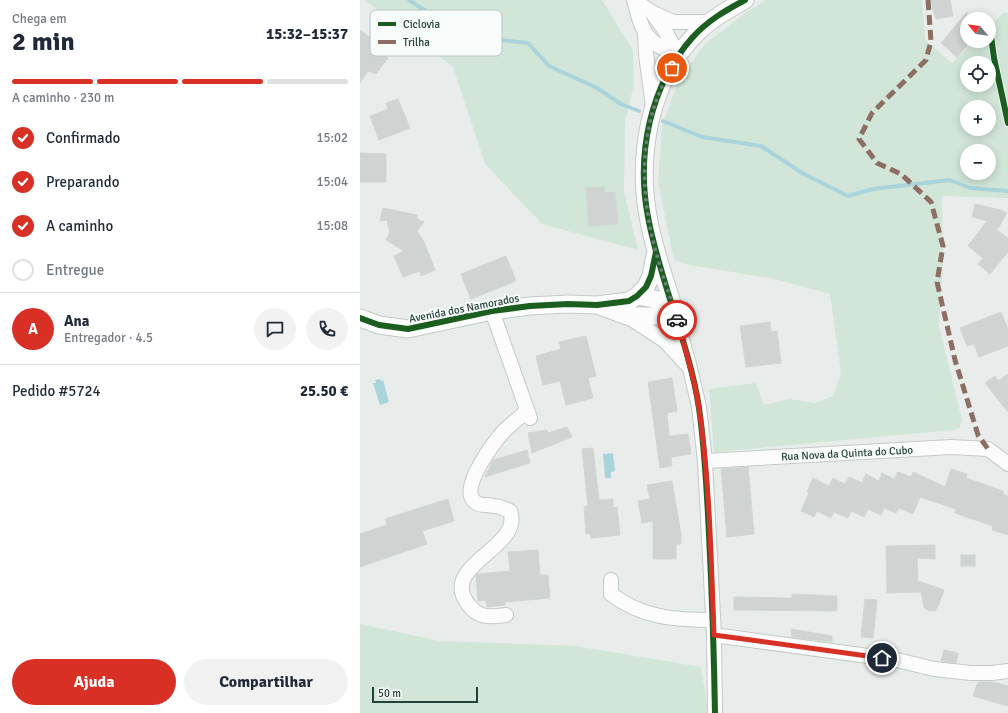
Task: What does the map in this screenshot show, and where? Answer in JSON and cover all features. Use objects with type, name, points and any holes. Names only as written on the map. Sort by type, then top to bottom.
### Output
[{"type":"street","points":[[634,0],[653,13],[673,22],[709,22]]},
{"type":"street","points":[[634,0],[638,17],[645,34],[646,54],[654,106]]},
{"type":"street","points":[[715,713],[714,635],[705,461],[699,407],[690,368],[656,250],[648,216],[644,179],[646,143],[654,106],[664,79],[693,37],[709,22],[745,0]]},
{"type":"street","points":[[653,13],[679,56]]},
{"type":"street","points":[[645,34],[661,49],[679,56]]},
{"type":"street","points":[[598,305],[628,301],[637,296],[646,287],[651,276],[656,250]]},
{"type":"street","points":[[637,296],[654,299],[673,306]]},
{"type":"street","name":"Avenida dos Namorados","points":[[360,318],[379,325],[408,329],[492,312],[538,305],[598,305]]},
{"type":"street","points":[[598,305],[626,316],[652,331],[665,341],[690,368]]},
{"type":"street","points":[[626,316],[656,316],[673,306]]},
{"type":"street","points":[[492,312],[529,415],[504,431],[485,457],[470,489],[472,499],[481,506],[492,506],[510,511],[513,519],[511,527],[503,538],[493,549],[471,567],[464,577],[462,589],[464,599],[476,613],[486,616],[506,615]]},
{"type":"street","name":"Rua Nova da Quinta do Cubo","points":[[705,461],[951,447],[988,449],[1008,464]]},
{"type":"street","points":[[611,580],[611,594],[637,610],[673,618],[713,620]]},
{"type":"street","points":[[714,635],[897,660],[971,673],[1008,671]]},
{"type":"green space","points":[[365,0],[602,0],[633,50],[634,84],[625,122],[624,191],[638,250],[542,224],[485,164],[453,67],[439,56],[502,56],[502,10],[378,10]]},
{"type":"green space","points":[[766,0],[922,0],[925,40],[952,63],[968,48],[996,48],[996,20],[1003,13],[1008,13],[1008,198],[942,196],[943,262],[939,326],[962,420],[960,427],[953,430],[714,452],[709,389],[756,383],[764,405],[790,399],[815,403],[833,396],[841,373],[830,294],[775,279],[690,265],[674,260],[658,182],[662,125],[679,80],[705,44],[744,14]]},
{"type":"green space","points":[[360,624],[440,641],[575,646],[701,667],[707,713],[360,713]]},
{"type":"water","points":[[380,379],[381,381],[383,380],[389,402],[380,405],[373,383],[376,383],[375,380]]},
{"type":"water","points":[[613,453],[615,471],[611,472],[611,478],[605,478],[603,454]]},
{"type":"building","points":[[930,0],[950,0],[953,16],[936,19]]},
{"type":"building","points":[[960,20],[960,48],[965,48],[957,57],[941,43]]},
{"type":"building","points":[[360,30],[370,38],[370,56],[385,56],[388,58],[376,74],[368,71],[360,83]]},
{"type":"building","points":[[398,99],[410,128],[379,140],[370,116],[388,109],[386,103]]},
{"type":"building","points":[[360,153],[386,154],[386,182],[360,182]]},
{"type":"building","points":[[604,187],[604,193],[615,192],[618,224],[589,226],[586,188]]},
{"type":"building","points":[[975,204],[1001,210],[1007,213],[997,230],[1008,238],[1008,252],[990,274],[978,264],[983,258],[968,246],[987,221],[972,217]]},
{"type":"building","points":[[383,208],[417,215],[417,219],[424,222],[417,231],[424,242],[435,270],[421,276],[420,271],[403,277],[394,256],[404,251],[386,240],[390,233],[387,220],[380,221]]},
{"type":"building","points":[[506,256],[516,281],[471,299],[461,274]]},
{"type":"building","points":[[1001,312],[1008,329],[1008,346],[979,357],[974,344],[967,346],[960,328]]},
{"type":"building","points":[[770,322],[771,332],[777,331],[781,363],[746,367],[740,326]]},
{"type":"building","points":[[586,336],[596,376],[588,378],[593,398],[566,405],[560,381],[543,385],[536,356],[561,349],[559,342]]},
{"type":"building","points":[[1008,374],[1008,412],[985,383],[995,376],[998,381]]},
{"type":"building","points":[[672,378],[677,411],[667,413],[669,436],[688,434],[691,454],[671,457],[672,466],[660,468],[648,382]]},
{"type":"building","points":[[567,427],[572,437],[532,453],[528,433],[547,430],[548,433]]},
{"type":"building","points":[[593,448],[599,500],[613,499],[613,508],[617,507],[620,535],[591,538],[590,533],[586,534],[584,507],[588,506],[582,449]]},
{"type":"building","points":[[527,450],[530,463],[485,477],[493,460]]},
{"type":"building","points":[[748,467],[754,534],[727,537],[721,469]]},
{"type":"building","points":[[951,469],[967,474],[966,478],[1003,491],[1003,494],[1008,496],[1008,535],[992,530],[993,526],[955,513],[956,509],[920,497],[913,514],[899,508],[896,513],[884,508],[881,515],[868,509],[864,517],[851,511],[848,518],[834,512],[831,518],[817,511],[814,517],[801,511],[809,493],[807,492],[813,478],[829,486],[833,478],[845,484],[849,477],[862,483],[866,474],[879,481],[882,473],[894,479],[898,472],[911,477],[913,472],[945,487]]},
{"type":"building","points":[[672,481],[681,534],[681,544],[676,544],[676,559],[653,559],[653,521],[642,523],[638,501],[650,499],[647,485]]},
{"type":"building","points":[[448,499],[454,521],[422,531],[427,544],[360,567],[360,534],[387,525],[385,519]]},
{"type":"building","points":[[935,545],[935,559],[917,558],[918,581],[944,590],[935,611],[927,610],[924,607],[921,592],[887,593],[886,546]]},
{"type":"building","points":[[538,550],[540,575],[548,575],[550,598],[505,602],[505,605],[487,607],[486,600],[478,601],[477,574],[510,571],[508,552]]},
{"type":"building","points":[[961,555],[975,555],[975,566],[961,566]]},
{"type":"building","points":[[792,594],[837,596],[837,611],[734,610],[734,597],[792,598]]},
{"type":"building","points":[[865,599],[877,600],[873,638],[861,637]]},
{"type":"building","points":[[791,629],[832,636],[832,642],[792,637]]},
{"type":"building","points":[[944,650],[958,653],[956,663],[941,661]]},
{"type":"building","points":[[978,682],[992,682],[1008,686],[1008,706],[973,696]]},
{"type":"waterway","points":[[409,0],[425,10]]},
{"type":"waterway","points":[[502,40],[528,43],[549,66],[597,88],[621,104],[639,111]]},
{"type":"waterway","points":[[663,121],[702,137],[761,146],[802,173],[848,196],[873,189],[950,180],[970,188],[1008,191]]},
{"type":"marked path","points":[[928,0],[931,41],[926,60],[872,113],[859,139],[877,163],[901,174],[931,202],[943,246],[937,282],[955,360],[978,435],[988,449]]},
{"type":"cycle path","points":[[715,713],[713,624],[706,471],[699,408],[682,336],[653,241],[648,217],[644,169],[650,122],[656,99],[666,77],[692,38],[704,26],[745,0]]},
{"type":"cycle path","points":[[993,48],[1008,123]]},
{"type":"cycle path","points":[[360,318],[379,325],[408,329],[492,311],[530,306],[568,304],[597,305],[629,301],[637,296],[646,287],[651,276],[656,252]]},
{"type":"way so far","points":[[672,68],[664,79],[654,106],[646,143],[644,179],[648,216],[656,250],[677,320]]},
{"type":"route","points":[[677,320],[699,407],[705,461],[714,635],[882,658]]}]
